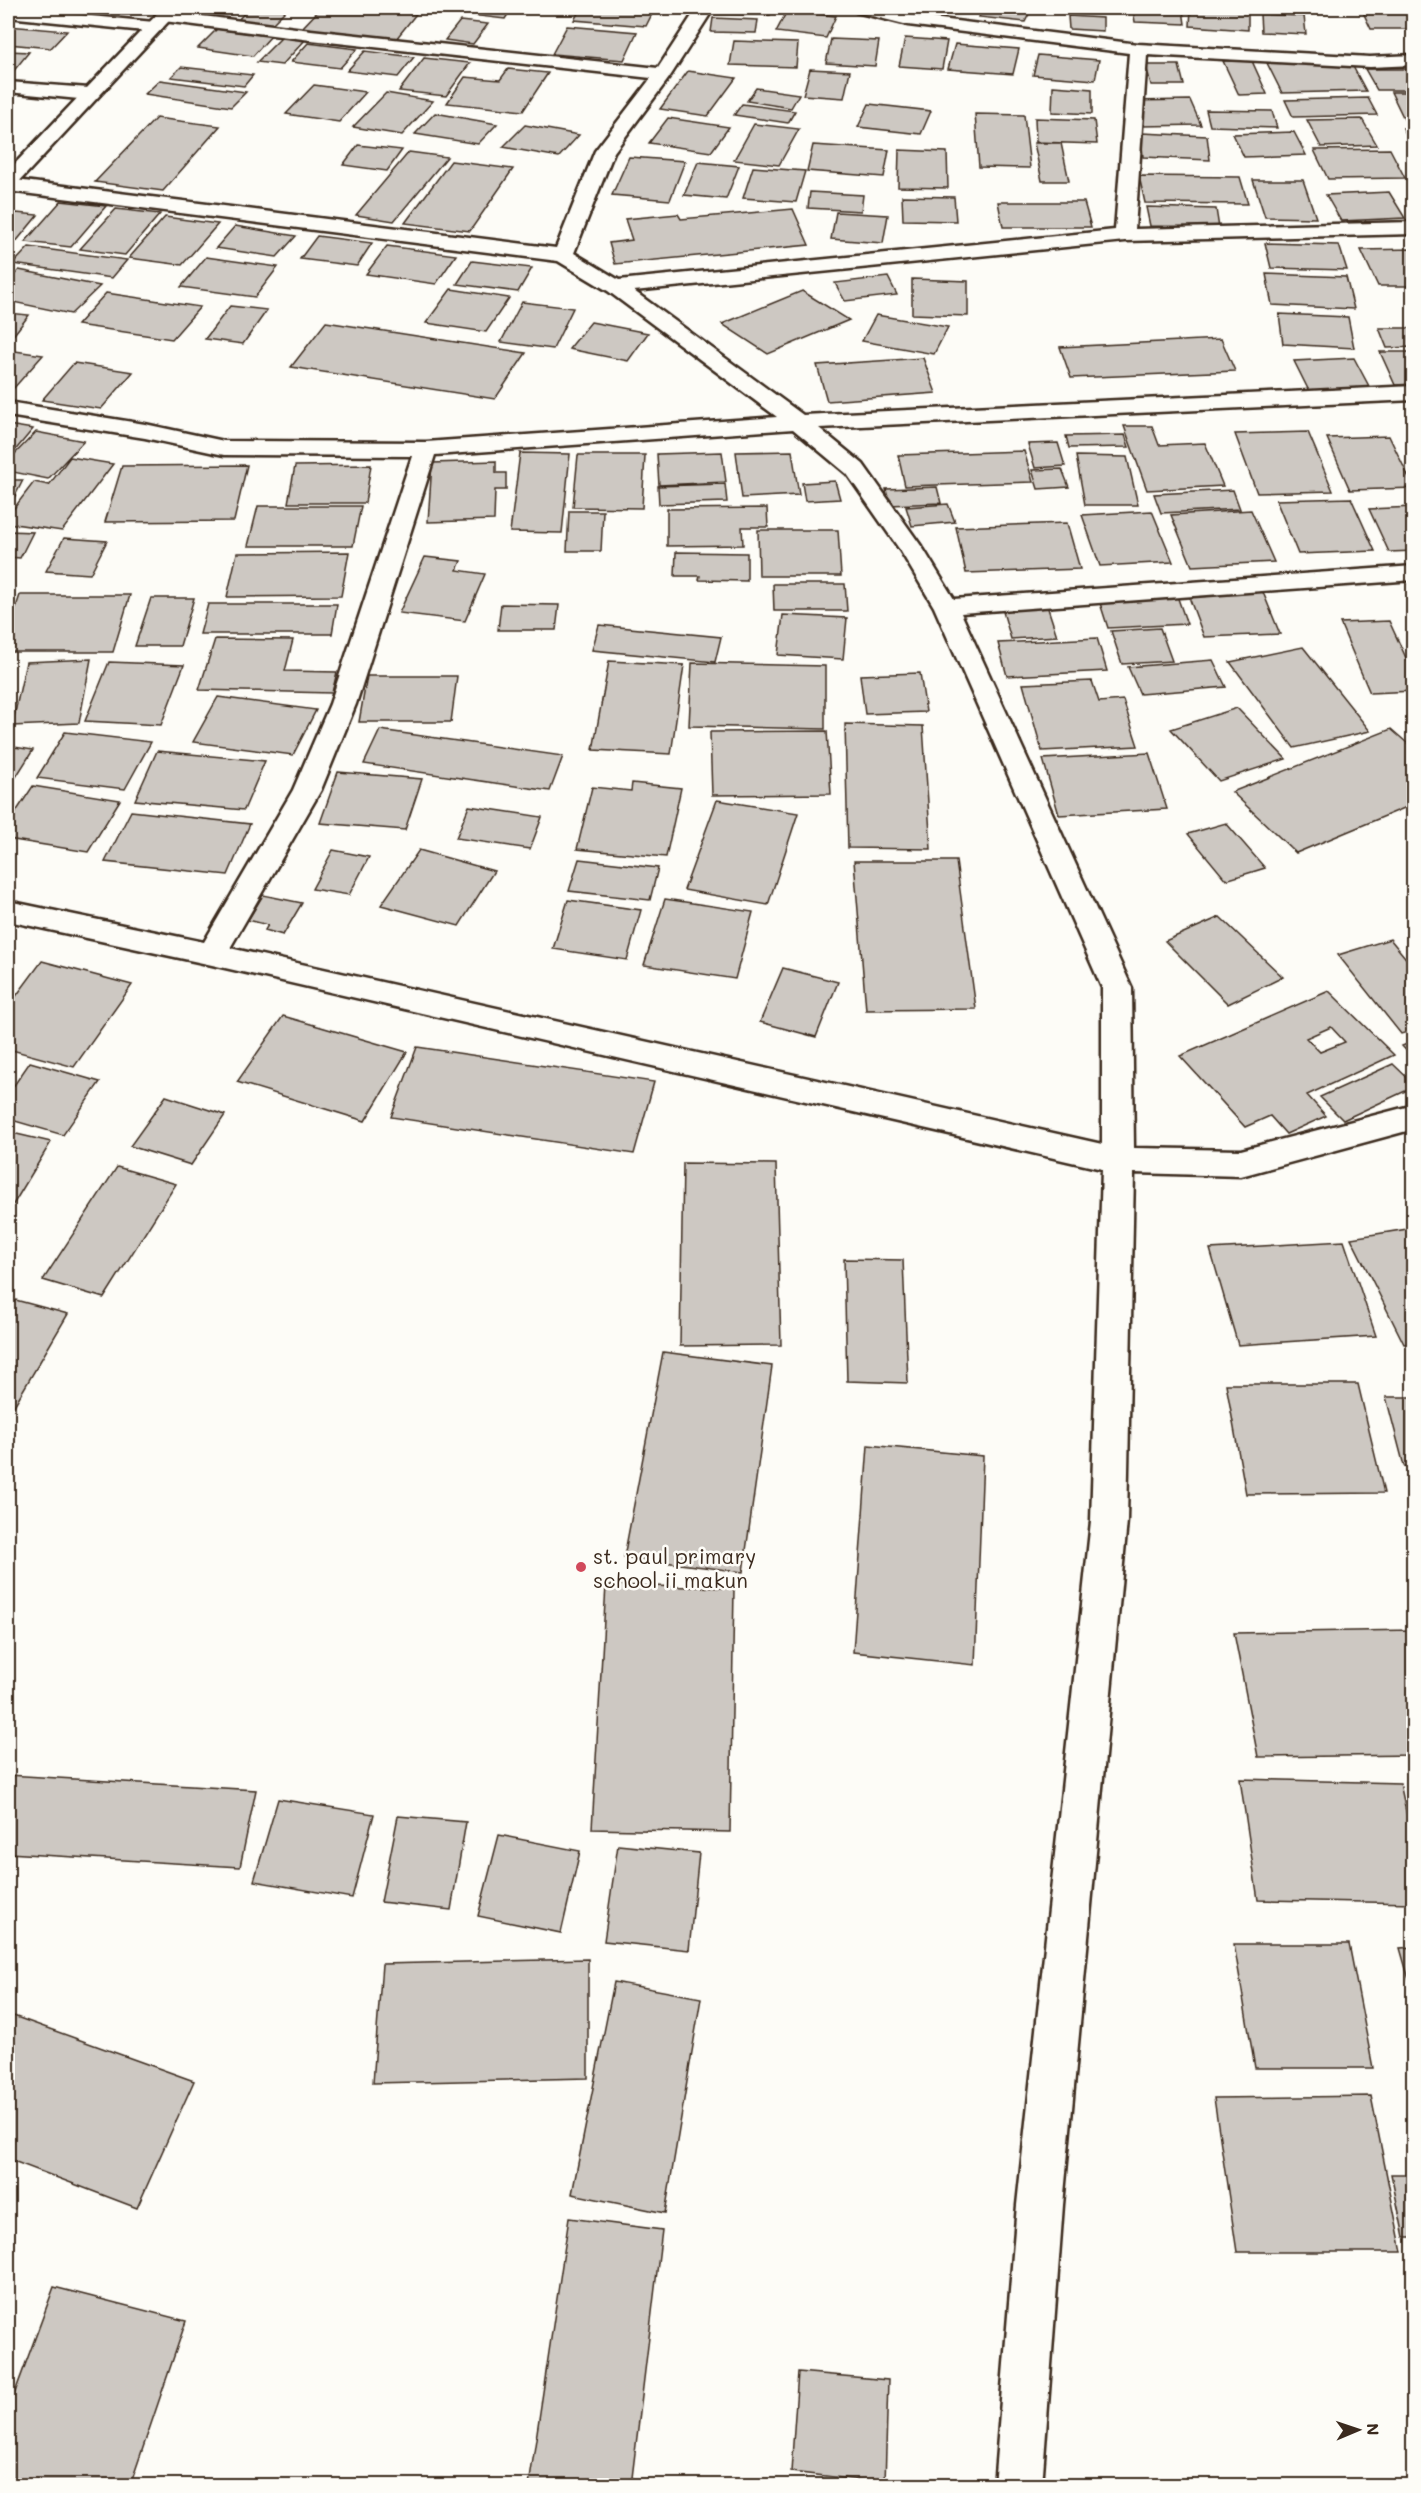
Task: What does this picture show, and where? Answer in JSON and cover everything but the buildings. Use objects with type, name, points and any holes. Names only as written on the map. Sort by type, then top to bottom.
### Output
[{"type":"street","points":[[562,255],[605,151],[663,74],[705,8]]},
{"type":"street","points":[[862,8],[908,20],[1138,49],[1370,62],[1413,60]]},
{"type":"street","points":[[8,12],[163,17],[663,74]]},
{"type":"street","points":[[8,184],[89,94],[163,17]]},
{"type":"street","points":[[1125,235],[1138,49]]},
{"type":"street","points":[[8,87],[89,94]]},
{"type":"street","points":[[8,184],[500,249],[562,255],[615,287],[798,422],[855,469],[912,550],[946,607],[1117,988],[1118,1160],[1109,1521],[1040,2205],[1018,2486]]},
{"type":"street","points":[[615,287],[1125,235],[1413,228]]},
{"type":"street","points":[[8,409],[145,431],[224,448],[426,449],[798,422],[1413,393]]},
{"type":"street","points":[[212,954],[307,790],[343,704],[426,449]]},
{"type":"street","points":[[946,607],[1413,573]]},
{"type":"street","points":[[8,911],[212,954],[1118,1160],[1240,1163],[1413,1117]]},
{"type":"place","name":"st. paul primary school ii makun","points":[[581,1567]]}]
